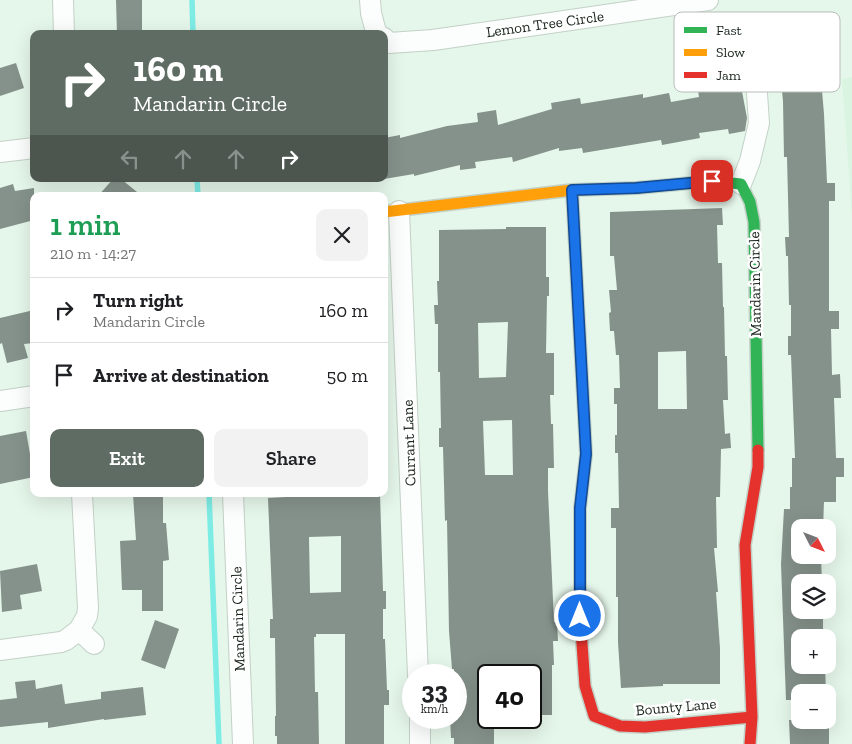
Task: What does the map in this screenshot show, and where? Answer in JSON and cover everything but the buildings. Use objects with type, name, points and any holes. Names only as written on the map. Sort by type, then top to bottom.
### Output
[{"type":"street","points":[[63,0],[64,30]]},
{"type":"street","points":[[370,0],[375,30]]},
{"type":"street","name":"Lemon Tree Circle","points":[[388,42],[432,40],[708,0]]},
{"type":"street","points":[[391,212],[572,190],[636,188],[712,181],[741,184],[750,161],[759,123],[757,92]]},
{"type":"street","points":[[0,152],[30,148]]},
{"type":"street","name":"Mandarin Circle","points":[[741,184],[750,202],[754,222],[755,264],[758,467],[745,545],[752,717],[750,744]]},
{"type":"street","name":"Bounty Lane","points":[[572,190],[586,454],[580,508],[580,616],[585,686],[594,716],[620,726],[645,727],[752,717]]},
{"type":"street","name":"Currant Lane","points":[[391,212],[417,664]]},
{"type":"street","points":[[0,401],[30,397]]},
{"type":"street","points":[[0,650],[61,642],[79,630],[87,616],[82,497]]},
{"type":"street","name":"Mandarin Circle","points":[[233,497],[243,744]]},
{"type":"street","points":[[79,630],[94,644]]},
{"type":"street","points":[[420,729],[420,744]]},
{"type":"shaded area","points":[[852,77],[852,216],[842,79]]},
{"type":"waterway","points":[[192,0],[193,30]]},
{"type":"waterway","points":[[197,182],[198,192]]},
{"type":"waterway","points":[[209,497],[219,744]]},
{"type":"traffic: fast","points":[[637,188],[712,181],[741,184],[750,202],[754,222],[758,450]]},
{"type":"traffic: slow","points":[[388,212],[572,190],[637,188]]},
{"type":"traffic: slow","points":[[572,190],[586,454],[580,508],[580,531]]},
{"type":"traffic: jam","points":[[750,744],[752,717],[745,545],[758,467],[758,450]]},
{"type":"traffic: jam","points":[[580,531],[580,616],[585,686],[594,716],[620,726],[645,727],[752,717]]},
{"type":"route","points":[[580,616],[580,508],[586,454],[572,190],[636,188],[712,181]]}]
